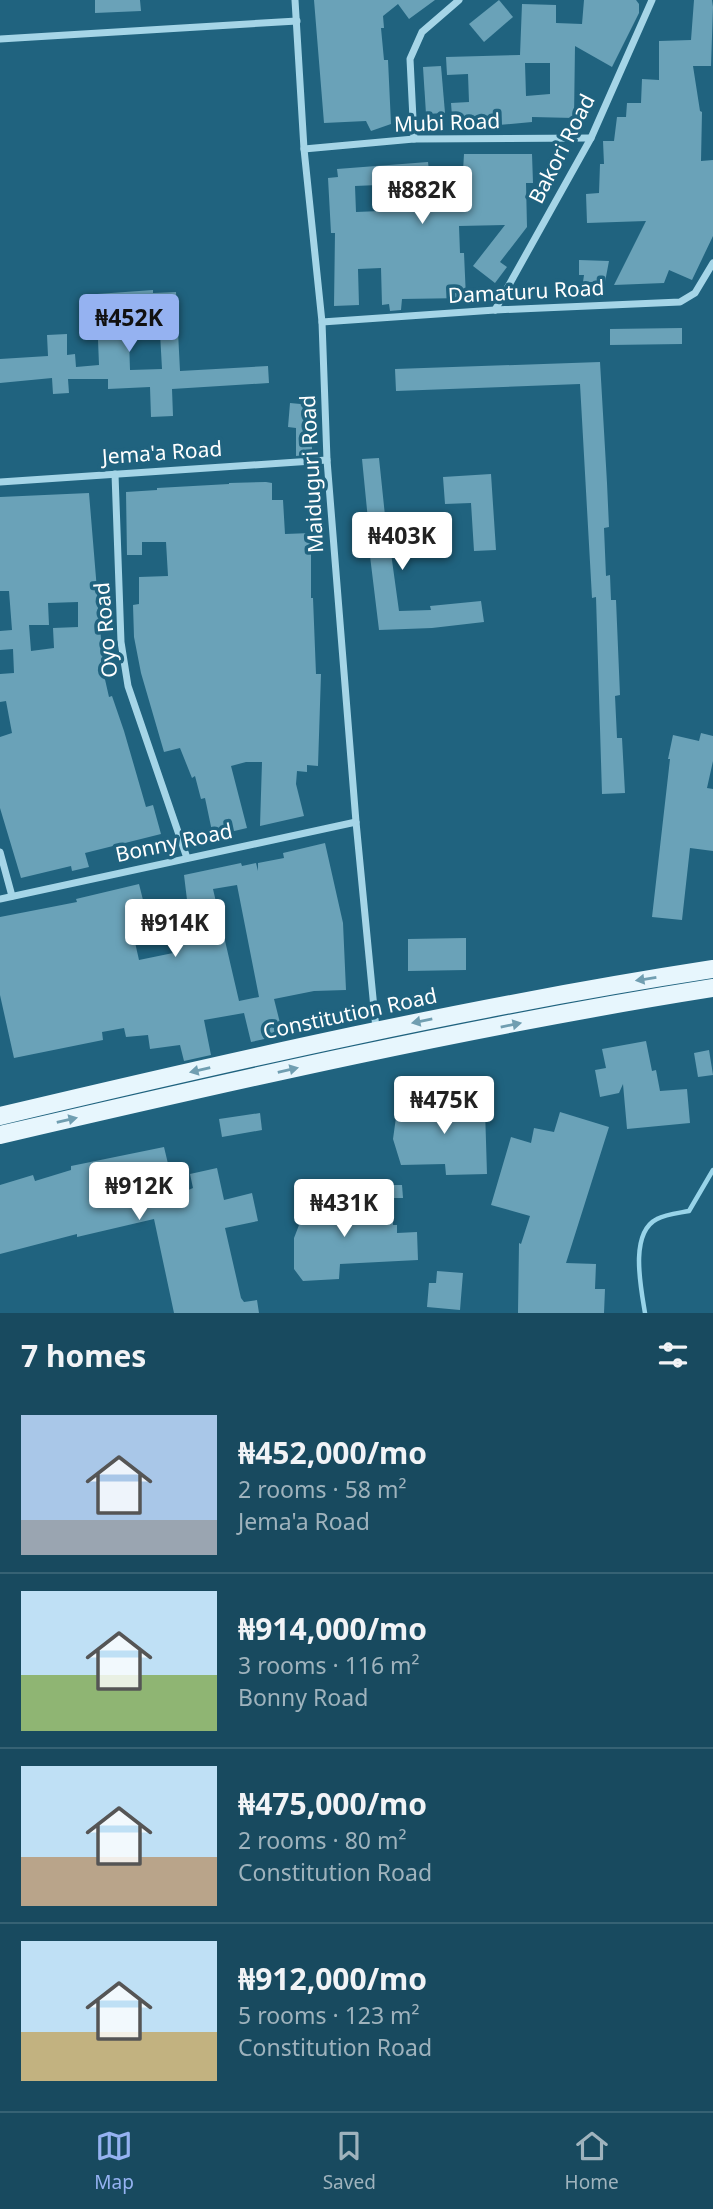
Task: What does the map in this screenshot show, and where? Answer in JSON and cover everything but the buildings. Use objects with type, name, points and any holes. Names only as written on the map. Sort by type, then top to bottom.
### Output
[{"type":"main road","name":"Constitution Road","points":[[0,1116],[376,1030],[594,987],[713,969]]},
{"type":"main road","name":"Constitution Road","points":[[0,1135],[324,1062],[713,988]]},
{"type":"street","name":"Maiduguri Road","points":[[295,0],[304,149],[322,321],[327,460],[355,822],[376,1030]]},
{"type":"street","points":[[414,139],[410,59],[422,32],[459,0]]},
{"type":"street","name":"Bakori Road","points":[[495,310],[591,138],[652,0]]},
{"type":"street","points":[[0,39],[296,21]]},
{"type":"street","name":"Mubi Road","points":[[304,149],[414,139],[591,138]]},
{"type":"street","name":"Damaturu Road","points":[[322,321],[680,302],[695,293],[713,263]]},
{"type":"street","name":"Jema'a Road","points":[[0,482],[327,460]]},
{"type":"street","name":"Oyo Road","points":[[115,474],[121,642],[128,686],[187,858]]},
{"type":"street","name":"Bonny Road","points":[[0,899],[355,822]]},
{"type":"street","points":[[0,852],[12,896]]},
{"type":"waterway","points":[[645,1313],[639,1262],[643,1236],[648,1226],[657,1219],[689,1211],[713,1170]]}]
